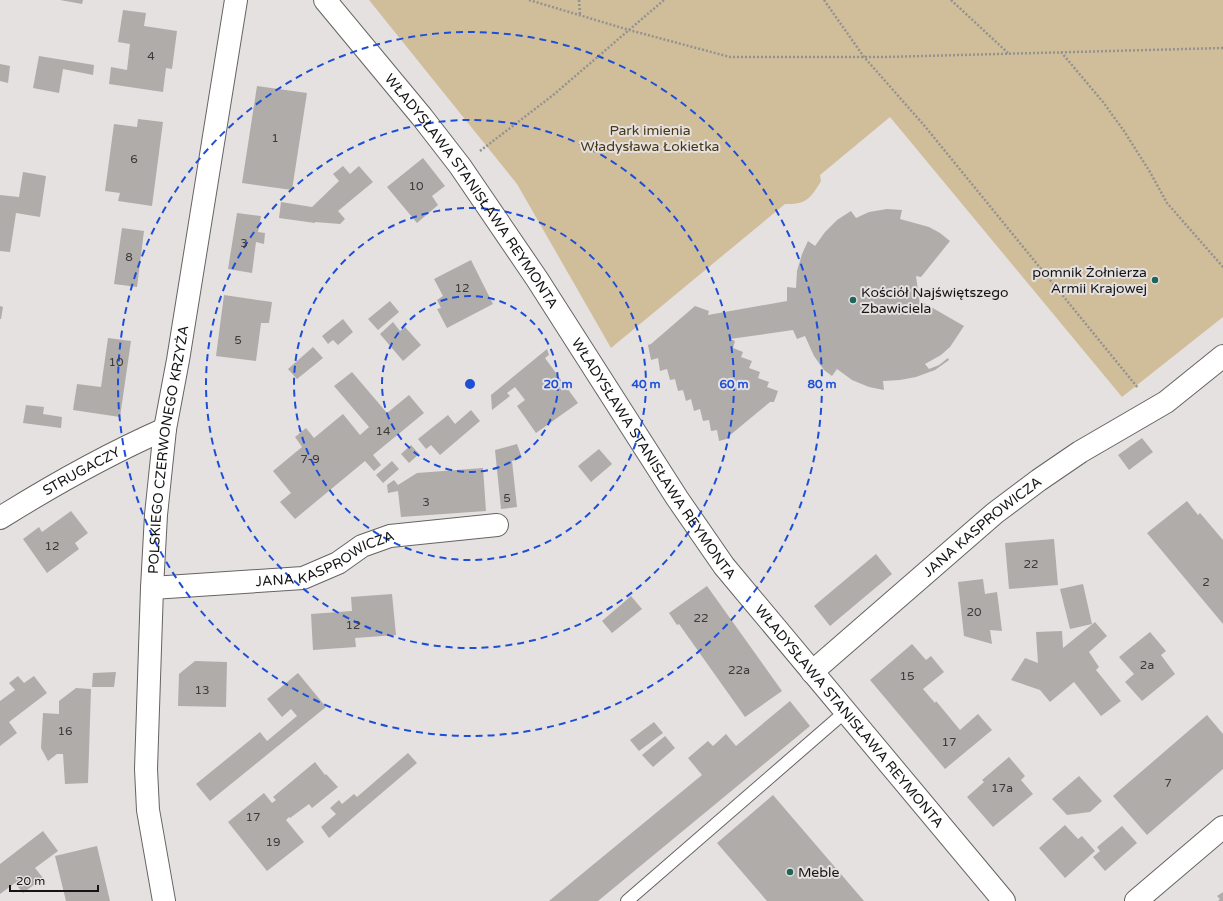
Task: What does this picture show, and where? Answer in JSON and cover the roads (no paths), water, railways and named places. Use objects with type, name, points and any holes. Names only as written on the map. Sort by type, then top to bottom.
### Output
[{"type":"street","name":"POLSKIEGO CZERWONEGO KRZYŻA","points":[[164,901],[148,810],[146,769],[156,515],[166,429],[236,0]]},
{"type":"street","name":"WŁADYSŁAWA STANISŁAWA REYMONTA","points":[[325,0],[422,117],[460,166],[536,279],[677,498],[724,566],[1004,901]]},
{"type":"street","name":"JANA KASPROWICZA","points":[[812,672],[995,513],[1080,452],[1161,405],[1223,356]]},
{"type":"street","name":"STRUGACZY","points":[[0,518],[127,446],[166,429]]},
{"type":"street","name":"JANA KASPROWICZA","points":[[152,588],[304,578],[338,563],[362,546],[390,536],[497,525]]},
{"type":"street","points":[[1136,901],[1223,828]]},
{"type":"lane","points":[[627,901],[845,712]]},
{"type":"place","name":"pomnik Żołnierza Armii Krajowej","points":[[1155,280]]},
{"type":"place","name":"Kościół Najświętszego Zbawiciela","points":[[853,300]]},
{"type":"place","name":"Meble","points":[[790,872]]},
{"type":"park label","name":"Park imienia Władysława Łokietka","points":[[650,138]]}]
